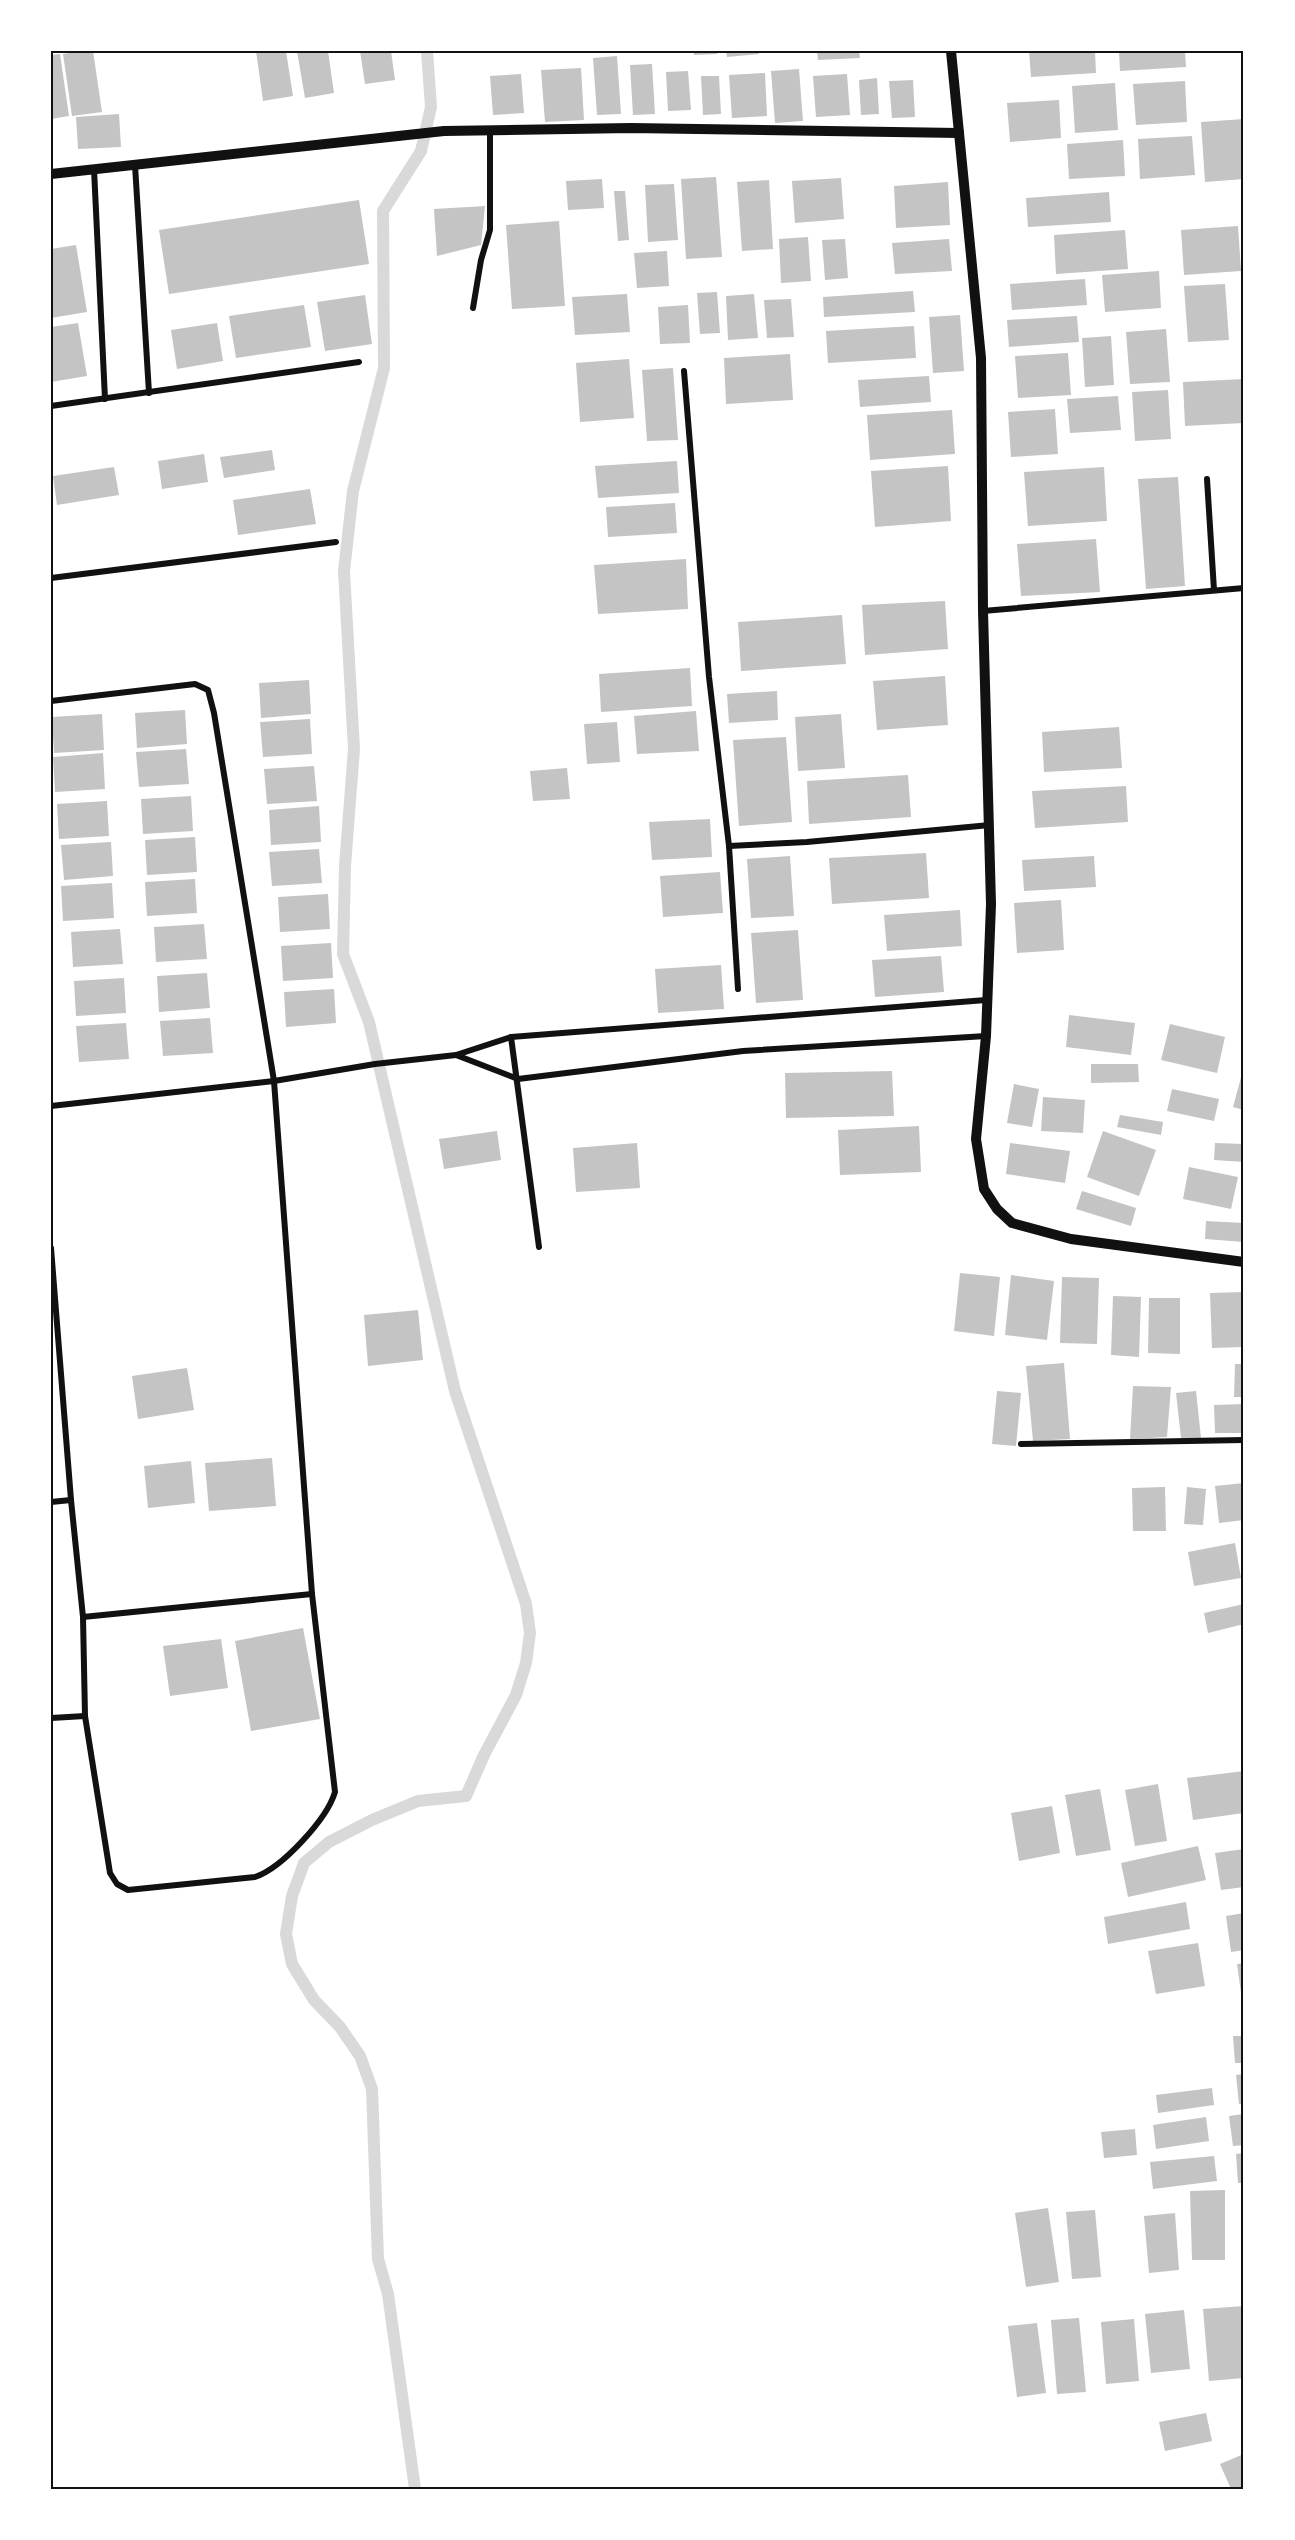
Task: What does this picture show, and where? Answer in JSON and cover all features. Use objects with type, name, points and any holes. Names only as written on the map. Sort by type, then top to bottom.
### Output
[{"type":"street","points":[[951,51],[981,358],[983,611],[992,904],[986,1036],[976,1139],[984,1189],[997,1209],[1012,1223],[1071,1239],[1244,1262]]},
{"type":"street","points":[[51,174],[444,130],[631,128],[959,133]]},
{"type":"street","points":[[473,308],[481,260],[490,230],[490,131]]},
{"type":"street","points":[[135,164],[149,393]]},
{"type":"street","points":[[94,168],[105,399]]},
{"type":"street","points":[[51,406],[359,363]]},
{"type":"street","points":[[684,371],[709,677],[729,846],[738,989]]},
{"type":"street","points":[[1207,479],[1214,590]]},
{"type":"street","points":[[51,578],[336,542]]},
{"type":"street","points":[[983,611],[1244,588]]},
{"type":"street","points":[[51,701],[195,684],[208,690],[274,1081],[312,1594],[335,1792],[322,1817],[266,1873],[255,1877],[128,1890],[117,1884],[110,1873],[85,1716],[83,1617],[71,1500],[51,1248]]},
{"type":"street","points":[[729,846],[807,843],[991,825]]},
{"type":"street","points":[[51,1106],[274,1081],[409,1059],[456,1055],[511,1037],[986,1000]]},
{"type":"street","points":[[456,1055],[518,1079],[743,1052],[986,1036]]},
{"type":"street","points":[[511,1037],[539,1247]]},
{"type":"street","points":[[1021,1444],[1244,1440]]},
{"type":"street","points":[[51,1502],[71,1500]]},
{"type":"street","points":[[83,1617],[312,1594]]},
{"type":"street","points":[[51,1718],[85,1716]]},
{"type":"building","points":[[93,51],[102,112],[72,116],[63,54]]},
{"type":"building","points":[[256,51],[286,51],[293,96],[263,101]]},
{"type":"building","points":[[297,51],[328,51],[334,93],[305,98]]},
{"type":"building","points":[[360,51],[391,51],[395,80],[365,84]]},
{"type":"building","points":[[694,51],[717,51],[717,54],[694,55]]},
{"type":"building","points":[[726,51],[759,51],[759,54],[727,57]]},
{"type":"building","points":[[817,51],[859,51],[860,58],[818,60]]},
{"type":"building","points":[[1029,51],[1095,51],[1096,73],[1031,77]]},
{"type":"building","points":[[1119,51],[1185,51],[1186,67],[1120,71]]},
{"type":"building","points":[[60,54],[69,116],[51,119],[51,55]]},
{"type":"building","points":[[617,56],[621,114],[597,115],[593,58]]},
{"type":"building","points":[[652,64],[655,114],[633,115],[630,65]]},
{"type":"building","points":[[581,68],[584,120],[545,122],[541,70]]},
{"type":"building","points":[[799,69],[803,121],[775,123],[771,71]]},
{"type":"building","points":[[688,71],[691,110],[668,111],[666,72]]},
{"type":"building","points":[[765,73],[767,116],[732,118],[729,75]]},
{"type":"building","points":[[521,74],[524,113],[493,115],[490,76]]},
{"type":"building","points":[[847,74],[850,115],[816,117],[813,76]]},
{"type":"building","points":[[701,76],[719,76],[721,114],[703,115]]},
{"type":"building","points":[[877,78],[879,114],[861,115],[859,80]]},
{"type":"building","points":[[913,80],[915,117],[892,118],[889,81]]},
{"type":"building","points":[[1185,81],[1187,122],[1136,125],[1133,84]]},
{"type":"building","points":[[1115,83],[1118,130],[1075,133],[1072,86]]},
{"type":"building","points":[[1059,100],[1061,138],[1010,142],[1007,103]]},
{"type":"building","points":[[119,114],[121,147],[78,149],[76,117]]},
{"type":"building","points":[[1244,119],[1244,179],[1205,182],[1201,122]]},
{"type":"building","points":[[1192,136],[1195,175],[1140,179],[1138,139]]},
{"type":"building","points":[[1123,140],[1125,176],[1069,179],[1067,144]]},
{"type":"building","points":[[716,177],[722,257],[686,259],[681,179]]},
{"type":"building","points":[[841,178],[844,219],[795,223],[792,181]]},
{"type":"building","points":[[602,179],[604,208],[568,210],[566,181]]},
{"type":"building","points":[[769,180],[773,249],[742,251],[737,182]]},
{"type":"building","points":[[948,182],[950,225],[896,228],[894,186]]},
{"type":"building","points":[[674,184],[678,240],[648,242],[645,185]]},
{"type":"building","points":[[614,191],[625,191],[629,240],[618,241]]},
{"type":"building","points":[[1109,192],[1111,222],[1028,227],[1026,198]]},
{"type":"building","points":[[359,200],[369,264],[169,294],[159,230]]},
{"type":"building","points":[[485,206],[481,245],[437,256],[434,209]]},
{"type":"building","points":[[559,221],[565,306],[512,309],[506,225]]},
{"type":"building","points":[[1238,226],[1241,271],[1184,275],[1181,230]]},
{"type":"building","points":[[1125,230],[1128,269],[1056,274],[1054,235]]},
{"type":"building","points":[[808,237],[811,281],[781,283],[779,239]]},
{"type":"building","points":[[845,239],[848,278],[825,280],[822,240]]},
{"type":"building","points":[[949,239],[952,271],[895,274],[892,243]]},
{"type":"building","points":[[76,245],[87,312],[51,318],[51,249]]},
{"type":"building","points":[[667,251],[669,286],[637,288],[634,253]]},
{"type":"building","points":[[1159,271],[1161,308],[1105,312],[1102,275]]},
{"type":"building","points":[[1085,279],[1087,305],[1012,310],[1010,284]]},
{"type":"building","points":[[1225,284],[1229,340],[1188,342],[1184,286]]},
{"type":"building","points":[[913,291],[915,312],[824,317],[823,297]]},
{"type":"building","points":[[717,292],[720,333],[700,334],[697,293]]},
{"type":"building","points":[[627,294],[630,332],[575,335],[572,297]]},
{"type":"building","points":[[754,294],[758,338],[728,340],[726,296]]},
{"type":"building","points":[[365,295],[372,344],[325,351],[317,302]]},
{"type":"building","points":[[791,299],[794,337],[767,338],[764,300]]},
{"type":"building","points":[[304,305],[311,347],[236,358],[229,316]]},
{"type":"building","points":[[688,305],[690,343],[660,344],[658,307]]},
{"type":"building","points":[[960,315],[964,371],[933,373],[929,317]]},
{"type":"building","points":[[1077,316],[1079,342],[1009,347],[1007,320]]},
{"type":"building","points":[[78,323],[87,376],[51,382],[51,327]]},
{"type":"building","points":[[217,323],[223,361],[177,369],[171,330]]},
{"type":"building","points":[[914,326],[916,358],[828,363],[826,331]]},
{"type":"building","points":[[1166,329],[1170,382],[1130,384],[1126,332]]},
{"type":"building","points":[[1111,336],[1114,385],[1085,387],[1082,338]]},
{"type":"building","points":[[1068,353],[1071,395],[1018,398],[1015,356]]},
{"type":"building","points":[[790,354],[793,400],[726,404],[724,358]]},
{"type":"building","points":[[629,359],[634,418],[580,422],[576,363]]},
{"type":"building","points":[[673,368],[678,440],[647,441],[642,370]]},
{"type":"building","points":[[929,376],[931,402],[860,407],[858,380]]},
{"type":"building","points":[[1244,379],[1244,423],[1185,426],[1183,382]]},
{"type":"building","points":[[1168,390],[1171,439],[1135,441],[1132,392]]},
{"type":"building","points":[[1118,396],[1121,430],[1070,433],[1067,399]]},
{"type":"building","points":[[1055,409],[1058,454],[1011,457],[1008,412]]},
{"type":"building","points":[[952,410],[955,454],[870,460],[867,415]]},
{"type":"building","points":[[272,450],[275,470],[224,478],[220,457]]},
{"type":"building","points":[[204,454],[208,482],[162,489],[158,461]]},
{"type":"building","points":[[677,461],[679,493],[598,498],[595,466]]},
{"type":"building","points":[[948,466],[951,521],[875,527],[871,471]]},
{"type":"building","points":[[114,467],[119,495],[57,505],[53,476]]},
{"type":"building","points":[[1104,467],[1107,521],[1028,526],[1024,472]]},
{"type":"building","points":[[1178,477],[1185,586],[1146,589],[1138,479]]},
{"type":"building","points":[[310,489],[316,524],[238,535],[233,500]]},
{"type":"building","points":[[675,503],[677,533],[608,537],[606,507]]},
{"type":"building","points":[[1096,539],[1100,592],[1021,596],[1017,544]]},
{"type":"building","points":[[686,559],[688,609],[598,614],[594,565]]},
{"type":"building","points":[[945,601],[948,649],[865,655],[862,605]]},
{"type":"building","points":[[842,615],[846,664],[741,671],[738,622]]},
{"type":"building","points":[[690,668],[692,706],[601,712],[599,674]]},
{"type":"building","points":[[945,676],[948,725],[877,730],[873,681]]},
{"type":"building","points":[[309,680],[311,714],[261,718],[259,683]]},
{"type":"building","points":[[777,691],[778,720],[729,723],[727,694]]},
{"type":"building","points":[[185,710],[187,744],[137,748],[135,713]]},
{"type":"building","points":[[696,711],[699,751],[637,754],[634,716]]},
{"type":"building","points":[[102,714],[104,750],[54,753],[52,717]]},
{"type":"building","points":[[841,714],[845,768],[798,771],[795,717]]},
{"type":"building","points":[[310,719],[312,754],[263,757],[260,722]]},
{"type":"building","points":[[617,722],[620,762],[587,764],[584,724]]},
{"type":"building","points":[[1119,727],[1122,768],[1044,772],[1042,732]]},
{"type":"building","points":[[786,737],[792,822],[739,826],[733,740]]},
{"type":"building","points":[[186,749],[189,784],[139,787],[136,752]]},
{"type":"building","points":[[103,753],[105,789],[55,792],[53,757]]},
{"type":"building","points":[[314,766],[317,801],[267,804],[264,769]]},
{"type":"building","points":[[567,768],[570,799],[533,801],[530,771]]},
{"type":"building","points":[[908,775],[911,817],[809,824],[807,781]]},
{"type":"building","points":[[1126,786],[1128,822],[1035,828],[1032,791]]},
{"type":"building","points":[[191,796],[193,831],[143,834],[141,799]]},
{"type":"building","points":[[107,801],[109,836],[59,839],[57,804]]},
{"type":"building","points":[[319,806],[321,842],[271,845],[269,810]]},
{"type":"building","points":[[710,819],[712,857],[652,860],[649,822]]},
{"type":"building","points":[[195,837],[197,872],[147,875],[145,840]]},
{"type":"building","points":[[111,842],[113,876],[64,880],[61,845]]},
{"type":"building","points":[[319,849],[322,883],[272,886],[269,852]]},
{"type":"building","points":[[926,853],[929,898],[832,904],[829,858]]},
{"type":"building","points":[[790,856],[794,916],[751,918],[747,859]]},
{"type":"building","points":[[1094,856],[1096,887],[1024,891],[1022,860]]},
{"type":"building","points":[[720,872],[723,913],[663,917],[660,876]]},
{"type":"building","points":[[195,879],[197,913],[147,916],[145,882]]},
{"type":"building","points":[[112,883],[114,918],[63,921],[61,886]]},
{"type":"building","points":[[328,894],[330,929],[280,932],[278,897]]},
{"type":"building","points":[[1061,900],[1064,950],[1017,953],[1014,903]]},
{"type":"building","points":[[960,910],[962,946],[887,951],[884,915]]},
{"type":"building","points":[[204,924],[207,959],[156,962],[154,927]]},
{"type":"building","points":[[120,929],[123,964],[73,967],[71,932]]},
{"type":"building","points":[[798,930],[803,1000],[756,1003],[751,933]]},
{"type":"building","points":[[331,943],[333,978],[283,981],[281,946]]},
{"type":"building","points":[[941,956],[944,992],[875,997],[872,960]]},
{"type":"building","points":[[721,965],[724,1009],[658,1013],[655,969]]},
{"type":"building","points":[[207,973],[210,1008],[159,1012],[157,976]]},
{"type":"building","points":[[124,978],[126,1013],[76,1016],[74,981]]},
{"type":"building","points":[[334,989],[336,1023],[286,1027],[284,992]]},
{"type":"building","points":[[1069,1015],[1135,1023],[1131,1055],[1066,1047]]},
{"type":"building","points":[[210,1018],[213,1053],[163,1056],[160,1021]]},
{"type":"building","points":[[126,1023],[129,1059],[79,1062],[76,1026]]},
{"type":"building","points":[[1170,1024],[1225,1037],[1217,1073],[1161,1060]]},
{"type":"building","points":[[1091,1064],[1138,1064],[1139,1082],[1091,1083]]},
{"type":"building","points":[[892,1071],[894,1116],[786,1118],[785,1073]]},
{"type":"building","points":[[1244,1071],[1244,1110],[1233,1107]]},
{"type":"building","points":[[1014,1084],[1039,1089],[1032,1127],[1007,1123]]},
{"type":"building","points":[[1172,1089],[1219,1099],[1214,1121],[1167,1111]]},
{"type":"building","points":[[1043,1097],[1085,1100],[1083,1133],[1041,1131]]},
{"type":"building","points":[[1120,1115],[1163,1122],[1161,1135],[1117,1127]]},
{"type":"building","points":[[919,1126],[921,1172],[840,1175],[838,1130]]},
{"type":"building","points":[[497,1131],[501,1160],[444,1169],[439,1139]]},
{"type":"building","points":[[1103,1131],[1156,1150],[1139,1196],[1087,1177]]},
{"type":"building","points":[[637,1143],[640,1188],[576,1192],[573,1148]]},
{"type":"building","points":[[1010,1143],[1070,1151],[1065,1183],[1006,1174]]},
{"type":"building","points":[[1215,1143],[1244,1144],[1244,1162],[1214,1160]]},
{"type":"building","points":[[1189,1167],[1238,1177],[1231,1209],[1183,1199]]},
{"type":"building","points":[[1082,1191],[1136,1208],[1131,1226],[1076,1209]]},
{"type":"building","points":[[1206,1221],[1244,1223],[1244,1242],[1205,1239]]},
{"type":"building","points":[[960,1273],[1000,1277],[994,1336],[954,1331]]},
{"type":"building","points":[[1011,1275],[1054,1281],[1047,1340],[1005,1335]]},
{"type":"building","points":[[1062,1277],[1099,1278],[1097,1344],[1060,1343]]},
{"type":"building","points":[[1244,1292],[1244,1347],[1212,1348],[1210,1293]]},
{"type":"building","points":[[1113,1296],[1141,1297],[1139,1357],[1111,1355]]},
{"type":"building","points":[[1149,1298],[1180,1298],[1180,1354],[1148,1353]]},
{"type":"building","points":[[418,1310],[423,1360],[368,1366],[364,1315]]},
{"type":"building","points":[[1064,1363],[1070,1439],[1033,1441],[1026,1366]]},
{"type":"building","points":[[1235,1364],[1244,1364],[1244,1397],[1234,1397]]},
{"type":"building","points":[[187,1368],[194,1410],[138,1419],[132,1376]]},
{"type":"building","points":[[1133,1386],[1171,1387],[1167,1437],[1130,1439]]},
{"type":"building","points":[[997,1391],[1021,1393],[1016,1446],[992,1444]]},
{"type":"building","points":[[1196,1391],[1201,1438],[1181,1438],[1176,1393]]},
{"type":"building","points":[[1244,1404],[1244,1433],[1215,1433],[1214,1405]]},
{"type":"building","points":[[272,1458],[276,1506],[209,1511],[205,1463]]},
{"type":"building","points":[[191,1461],[195,1503],[148,1508],[144,1466]]},
{"type":"building","points":[[1244,1483],[1244,1520],[1219,1523],[1215,1486]]},
{"type":"building","points":[[1165,1487],[1166,1531],[1133,1531],[1132,1488]]},
{"type":"building","points":[[1187,1487],[1206,1489],[1203,1525],[1184,1524]]},
{"type":"building","points":[[1235,1543],[1241,1578],[1194,1586],[1188,1552]]},
{"type":"building","points":[[1244,1604],[1244,1624],[1208,1633],[1204,1613]]},
{"type":"building","points":[[303,1628],[320,1719],[251,1731],[235,1641]]},
{"type":"building","points":[[221,1639],[228,1688],[170,1696],[163,1646]]},
{"type":"building","points":[[1244,1771],[1244,1813],[1193,1820],[1187,1778]]},
{"type":"building","points":[[1158,1784],[1167,1841],[1135,1846],[1125,1790]]},
{"type":"building","points":[[1100,1789],[1111,1850],[1076,1856],[1065,1795]]},
{"type":"building","points":[[1052,1806],[1060,1853],[1019,1861],[1011,1813]]},
{"type":"building","points":[[1198,1846],[1206,1880],[1128,1897],[1121,1863]]},
{"type":"building","points":[[1244,1849],[1244,1887],[1221,1890],[1215,1853]]},
{"type":"building","points":[[1186,1902],[1190,1929],[1108,1944],[1104,1917]]},
{"type":"building","points":[[1244,1913],[1244,1950],[1231,1952],[1226,1916]]},
{"type":"building","points":[[1198,1943],[1205,1986],[1156,1994],[1148,1951]]},
{"type":"building","points":[[1244,1963],[1244,2007],[1243,2007],[1237,1964]]},
{"type":"building","points":[[1233,2036],[1244,2036],[1244,2063],[1235,2063]]},
{"type":"building","points":[[1244,2074],[1244,2104],[1239,2104],[1236,2075]]},
{"type":"building","points":[[1212,2088],[1214,2105],[1158,2113],[1156,2095]]},
{"type":"building","points":[[1244,2114],[1244,2145],[1233,2146],[1229,2116]]},
{"type":"building","points":[[1206,2117],[1209,2141],[1156,2149],[1153,2125]]},
{"type":"building","points":[[1135,2129],[1137,2155],[1104,2158],[1101,2132]]},
{"type":"building","points":[[1244,2153],[1244,2183],[1238,2183],[1236,2154]]},
{"type":"building","points":[[1214,2156],[1217,2181],[1153,2189],[1150,2162]]},
{"type":"building","points":[[1225,2190],[1225,2260],[1192,2260],[1190,2191]]},
{"type":"building","points":[[1048,2208],[1059,2282],[1026,2287],[1015,2213]]},
{"type":"building","points":[[1095,2210],[1101,2277],[1072,2279],[1066,2212]]},
{"type":"building","points":[[1175,2213],[1179,2270],[1149,2273],[1144,2216]]},
{"type":"building","points":[[1244,2306],[1244,2378],[1209,2381],[1203,2309]]},
{"type":"building","points":[[1184,2310],[1190,2369],[1151,2373],[1145,2314]]},
{"type":"building","points":[[1079,2318],[1086,2392],[1057,2394],[1051,2320]]},
{"type":"building","points":[[1134,2319],[1139,2381],[1106,2384],[1101,2322]]},
{"type":"building","points":[[1037,2323],[1046,2393],[1017,2397],[1008,2326]]},
{"type":"building","points":[[1206,2413],[1212,2441],[1165,2451],[1159,2422]]},
{"type":"building","points":[[1244,2454],[1244,2489],[1231,2489],[1220,2464]]},
{"type":"waterway","points":[[415,2489],[388,2294],[378,2259],[372,2089],[360,2056],[340,2027],[314,2000],[292,1964],[286,1934],[292,1896],[304,1863],[329,1842],[372,1820],[418,1801],[466,1796],[484,1755],[516,1695],[526,1663],[530,1633],[526,1604],[455,1391],[369,1022],[343,954],[345,866],[354,749],[344,571],[353,491],[384,368],[383,211],[421,151],[431,107],[427,51]]}]
